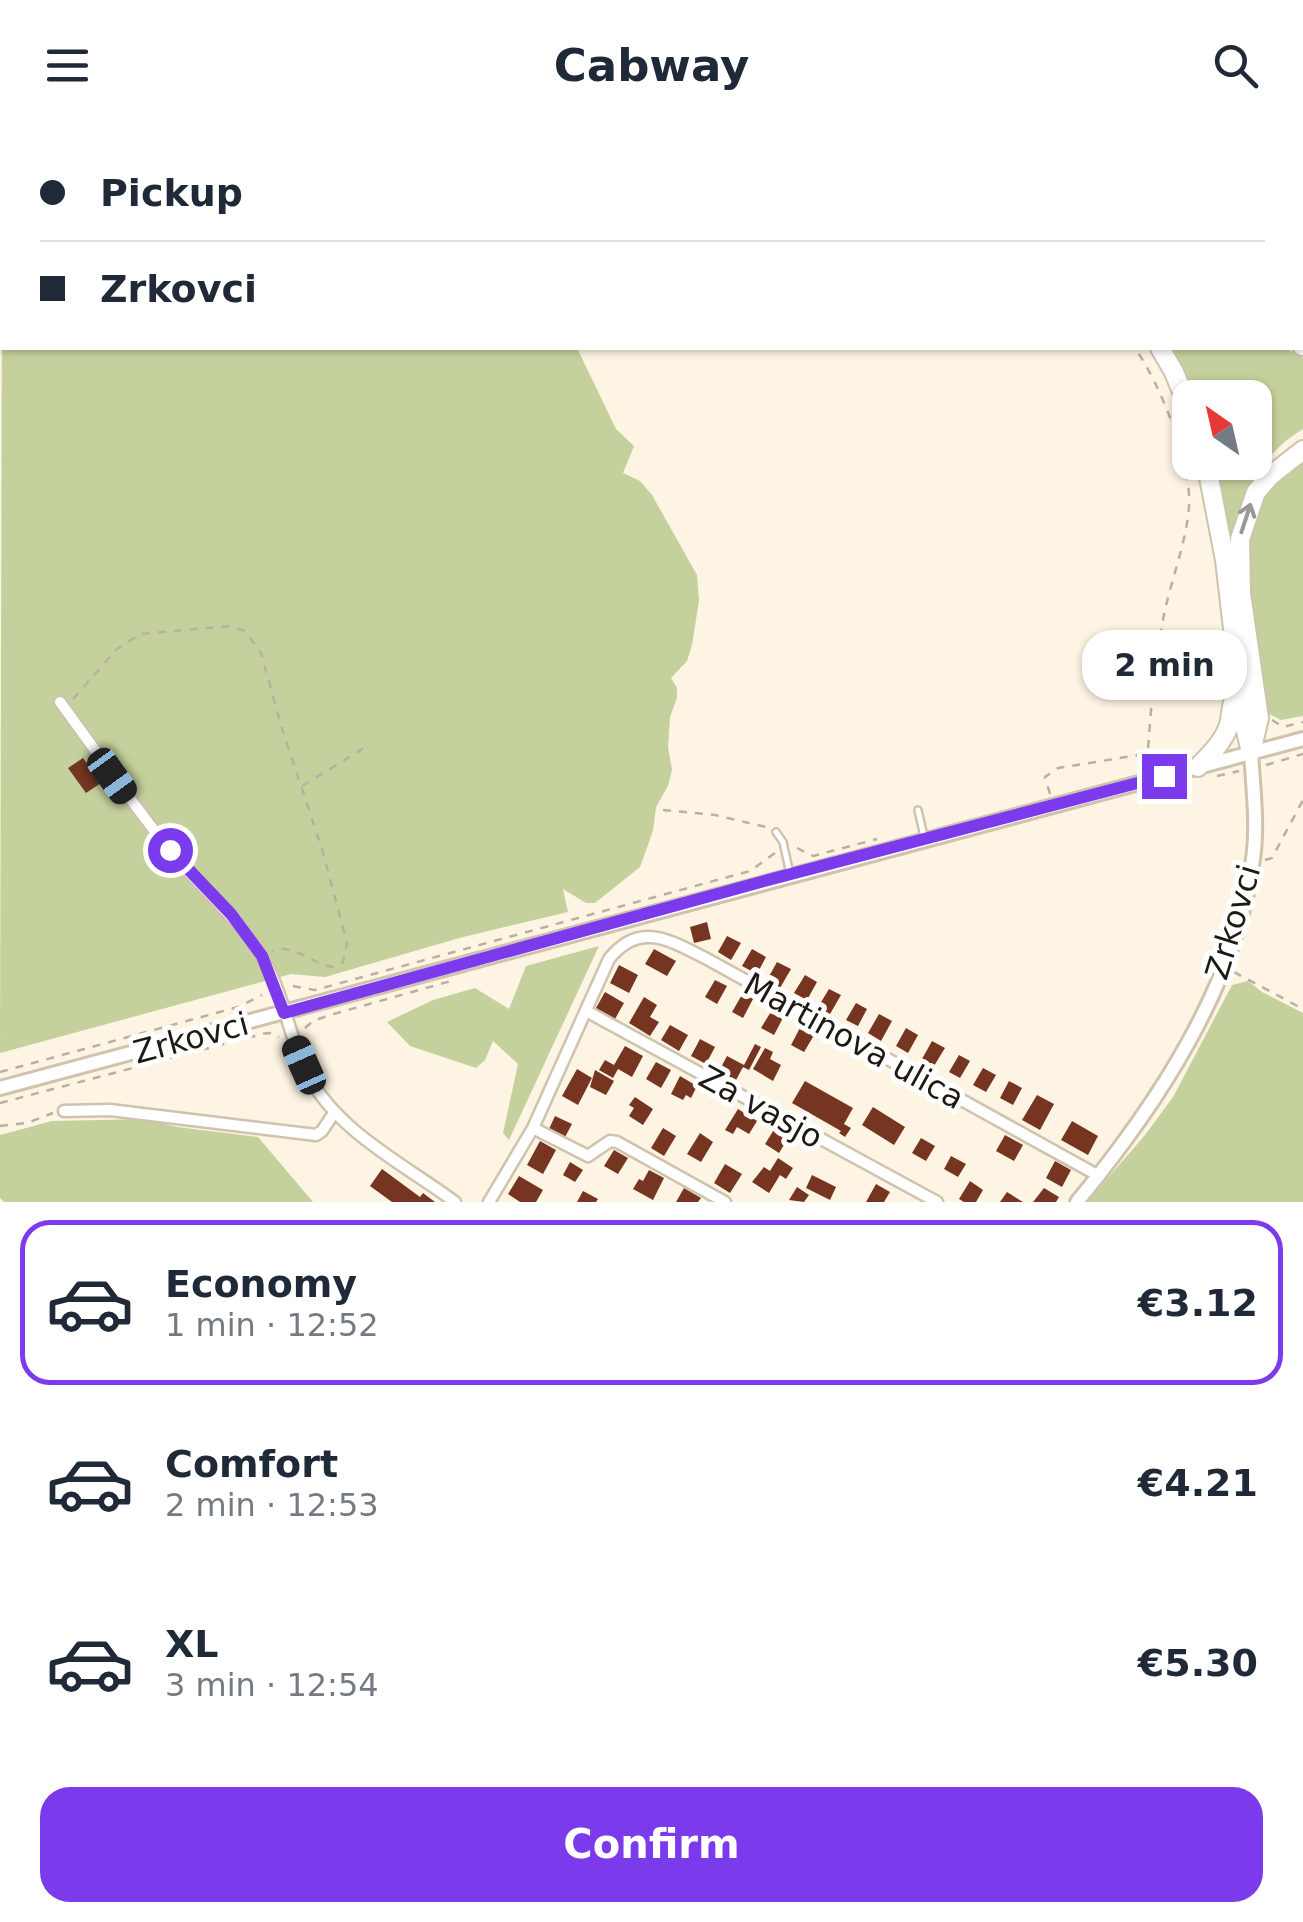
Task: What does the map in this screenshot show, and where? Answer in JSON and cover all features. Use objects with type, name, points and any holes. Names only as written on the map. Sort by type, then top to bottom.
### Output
[{"type":"highway","points":[[1161,350],[1177,380]]},
{"type":"highway","points":[[1252,752],[1259,718],[1241,593],[1240,538],[1256,492],[1303,450]]},
{"type":"highway","points":[[1209,480],[1252,752]]},
{"type":"highway","points":[[1198,767],[1215,750],[1228,727],[1232,700],[1240,686]]},
{"type":"street","points":[[62,705],[138,812],[190,875],[231,914],[262,956],[310,1078],[334,1112],[455,1202]]},
{"type":"street","name":"Zrkovci","points":[[0,1088],[1303,738]]},
{"type":"street","name":"Zrkovci","points":[[1078,1202],[1166,1081],[1196,1029],[1224,966],[1253,860],[1252,752]]},
{"type":"street","name":"Martinova ulica","points":[[586,1011],[609,959],[620,946],[637,938],[656,936],[1099,1176]]},
{"type":"street","points":[[488,1202],[533,1128],[586,1011]]},
{"type":"street","name":"Za vasjo","points":[[586,1011],[937,1202]]},
{"type":"street","points":[[64,1111],[110,1110],[316,1134],[334,1112]]},
{"type":"street","points":[[533,1128],[588,1156],[610,1141],[617,1142],[725,1202]]},
{"type":"lane","points":[[918,810],[924,841]]},
{"type":"lane","points":[[776,832],[783,842],[790,874]]},
{"type":"path","points":[[1053,806],[1046,777],[1049,772],[1139,756],[1148,750],[1163,618],[1190,504],[1166,403],[1136,350]]},
{"type":"path","points":[[62,705],[117,649],[140,634],[230,626],[245,631],[261,653],[347,943],[346,954],[335,967],[281,947],[262,956]]},
{"type":"path","points":[[1267,716],[1283,727],[1303,722]]},
{"type":"path","points":[[302,786],[370,745]]},
{"type":"path","points":[[1279,760],[1303,754]]},
{"type":"path","points":[[1253,860],[1272,858],[1303,800]]},
{"type":"path","points":[[664,810],[715,815],[776,832]]},
{"type":"path","points":[[796,848],[813,856],[885,838]]},
{"type":"path","points":[[293,986],[315,990],[750,871],[775,853]]},
{"type":"path","points":[[1224,966],[1303,1009]]},
{"type":"path","points":[[0,1072],[238,1006],[262,994]]},
{"type":"path","points":[[0,1103],[269,1032],[280,1036]]},
{"type":"path","points":[[0,1126],[27,1123],[64,1111]]},
{"type":"green space","points":[[2,350],[578,350],[616,429],[634,446],[623,473],[640,481],[652,495],[697,575],[699,601],[692,645],[687,661],[671,678],[677,688],[668,747],[672,770],[656,807],[653,831],[640,867],[595,903],[586,903],[563,889],[568,912],[325,977],[291,974],[0,1053]]},
{"type":"green space","points":[[1171,350],[1289,350],[1303,358],[1303,429],[1273,453],[1272,380],[1186,380]]},
{"type":"green space","points":[[1303,457],[1303,716],[1281,720],[1267,713],[1249,608],[1245,552],[1258,498]]},
{"type":"green space","points":[[1217,480],[1253,480],[1238,516],[1232,553]]},
{"type":"green space","points":[[599,946],[509,1140],[503,1133],[518,1064],[493,1041],[485,1060],[476,1068],[410,1046],[387,1022],[433,1000],[475,988],[509,1009],[526,966]]},
{"type":"green space","points":[[1248,981],[1303,1013],[1303,1202],[1087,1202],[1173,1097],[1232,985]]},
{"type":"green space","points":[[146,1119],[258,1137],[313,1202],[4,1202],[0,1198],[0,1135],[52,1121]]},
{"type":"building","points":[[83,758],[101,783],[86,793],[68,768]]},
{"type":"building","points":[[707,922],[711,939],[694,943],[690,927]]},
{"type":"building","points":[[727,936],[741,943],[731,960],[718,952]]},
{"type":"building","points":[[654,949],[676,961],[667,976],[645,964]]},
{"type":"building","points":[[752,949],[766,957],[757,974],[742,966]]},
{"type":"building","points":[[777,962],[791,969],[780,988],[767,980]]},
{"type":"building","points":[[619,965],[638,975],[629,993],[610,983]]},
{"type":"building","points":[[805,975],[817,982],[807,1000],[794,993]]},
{"type":"building","points":[[715,980],[727,986],[717,1004],[705,997]]},
{"type":"building","points":[[829,989],[841,995],[830,1014],[818,1007]]},
{"type":"building","points":[[605,992],[624,1003],[615,1019],[596,1008]]},
{"type":"building","points":[[743,993],[753,999],[743,1018],[732,1012]]},
{"type":"building","points":[[644,997],[657,1005],[650,1017],[659,1022],[650,1036],[629,1023]]},
{"type":"building","points":[[856,1003],[867,1009],[858,1026],[846,1020]]},
{"type":"building","points":[[772,1010],[784,1016],[774,1035],[761,1028]]},
{"type":"building","points":[[879,1014],[892,1021],[881,1041],[868,1033]]},
{"type":"building","points":[[802,1024],[816,1032],[804,1052],[791,1045]]},
{"type":"building","points":[[670,1025],[688,1035],[679,1051],[661,1040]]},
{"type":"building","points":[[906,1028],[918,1035],[908,1053],[896,1046]]},
{"type":"building","points":[[700,1039],[715,1047],[706,1064],[691,1056]]},
{"type":"building","points":[[932,1041],[945,1048],[934,1066],[922,1059]]},
{"type":"building","points":[[755,1044],[761,1047],[749,1070],[743,1067],[735,1082],[718,1073],[727,1056],[744,1065]]},
{"type":"building","points":[[625,1046],[643,1056],[632,1077],[618,1069],[613,1078],[599,1070],[605,1060],[614,1065]]},
{"type":"building","points":[[765,1048],[773,1052],[770,1059],[781,1065],[773,1081],[753,1069]]},
{"type":"building","points":[[959,1055],[970,1061],[960,1078],[949,1072]]},
{"type":"building","points":[[656,1062],[671,1070],[661,1088],[646,1079]]},
{"type":"building","points":[[983,1068],[996,1075],[986,1092],[973,1085]]},
{"type":"building","points":[[577,1069],[592,1078],[578,1105],[562,1096]]},
{"type":"building","points":[[595,1070],[614,1081],[606,1095],[590,1087]]},
{"type":"building","points":[[680,1076],[697,1086],[691,1098],[686,1095],[683,1100],[671,1094]]},
{"type":"building","points":[[805,1081],[853,1108],[844,1124],[851,1128],[845,1137],[792,1103]]},
{"type":"building","points":[[1009,1081],[1022,1088],[1013,1105],[1000,1098]]},
{"type":"building","points":[[1037,1095],[1054,1104],[1040,1130],[1022,1120]]},
{"type":"building","points":[[635,1097],[653,1109],[643,1125],[629,1116],[634,1108],[629,1105]]},
{"type":"building","points":[[873,1107],[905,1127],[894,1145],[862,1125]]},
{"type":"building","points":[[738,1109],[757,1121],[749,1134],[737,1127],[733,1134],[725,1130]]},
{"type":"building","points":[[555,1116],[572,1124],[565,1137],[549,1129]]},
{"type":"building","points":[[1072,1121],[1098,1136],[1088,1155],[1061,1140]]},
{"type":"building","points":[[663,1128],[676,1136],[664,1156],[651,1148]]},
{"type":"building","points":[[775,1128],[789,1137],[779,1153],[765,1144]]},
{"type":"building","points":[[700,1133],[713,1142],[701,1162],[687,1154]]},
{"type":"building","points":[[1005,1135],[1023,1145],[1014,1161],[996,1151]]},
{"type":"building","points":[[921,1138],[935,1146],[926,1161],[912,1153]]},
{"type":"building","points":[[540,1141],[556,1150],[543,1174],[527,1165]]},
{"type":"building","points":[[614,1150],[628,1158],[618,1174],[604,1166]]},
{"type":"building","points":[[951,1156],[966,1164],[958,1177],[944,1169]]},
{"type":"building","points":[[778,1158],[793,1168],[786,1179],[780,1175],[769,1193],[752,1182],[764,1167],[770,1171]]},
{"type":"building","points":[[1055,1161],[1071,1170],[1062,1187],[1046,1178]]},
{"type":"building","points":[[570,1162],[583,1170],[575,1182],[563,1175]]},
{"type":"building","points":[[725,1164],[742,1174],[730,1193],[714,1183]]},
{"type":"building","points":[[382,1169],[420,1197],[423,1193],[435,1202],[392,1202],[370,1186]]},
{"type":"building","points":[[649,1170],[664,1178],[653,1200],[633,1189]]},
{"type":"building","points":[[812,1175],[836,1187],[830,1200],[806,1188]]},
{"type":"building","points":[[519,1176],[543,1190],[536,1202],[520,1202],[508,1194]]},
{"type":"building","points":[[970,1181],[983,1190],[976,1202],[964,1202],[959,1199]]},
{"type":"building","points":[[876,1184],[890,1192],[884,1202],[866,1202]]},
{"type":"building","points":[[797,1187],[809,1195],[804,1202],[789,1200]]},
{"type":"building","points":[[684,1188],[701,1198],[698,1202],[676,1202]]},
{"type":"building","points":[[1044,1188],[1059,1197],[1056,1202],[1033,1202]]},
{"type":"building","points":[[583,1191],[598,1199],[596,1202],[577,1202]]},
{"type":"building","points":[[1007,1192],[1023,1202],[1000,1202]]},
{"type":"route","points":[[170,850],[248,935],[272,976],[284,1013],[1164,776]]}]
